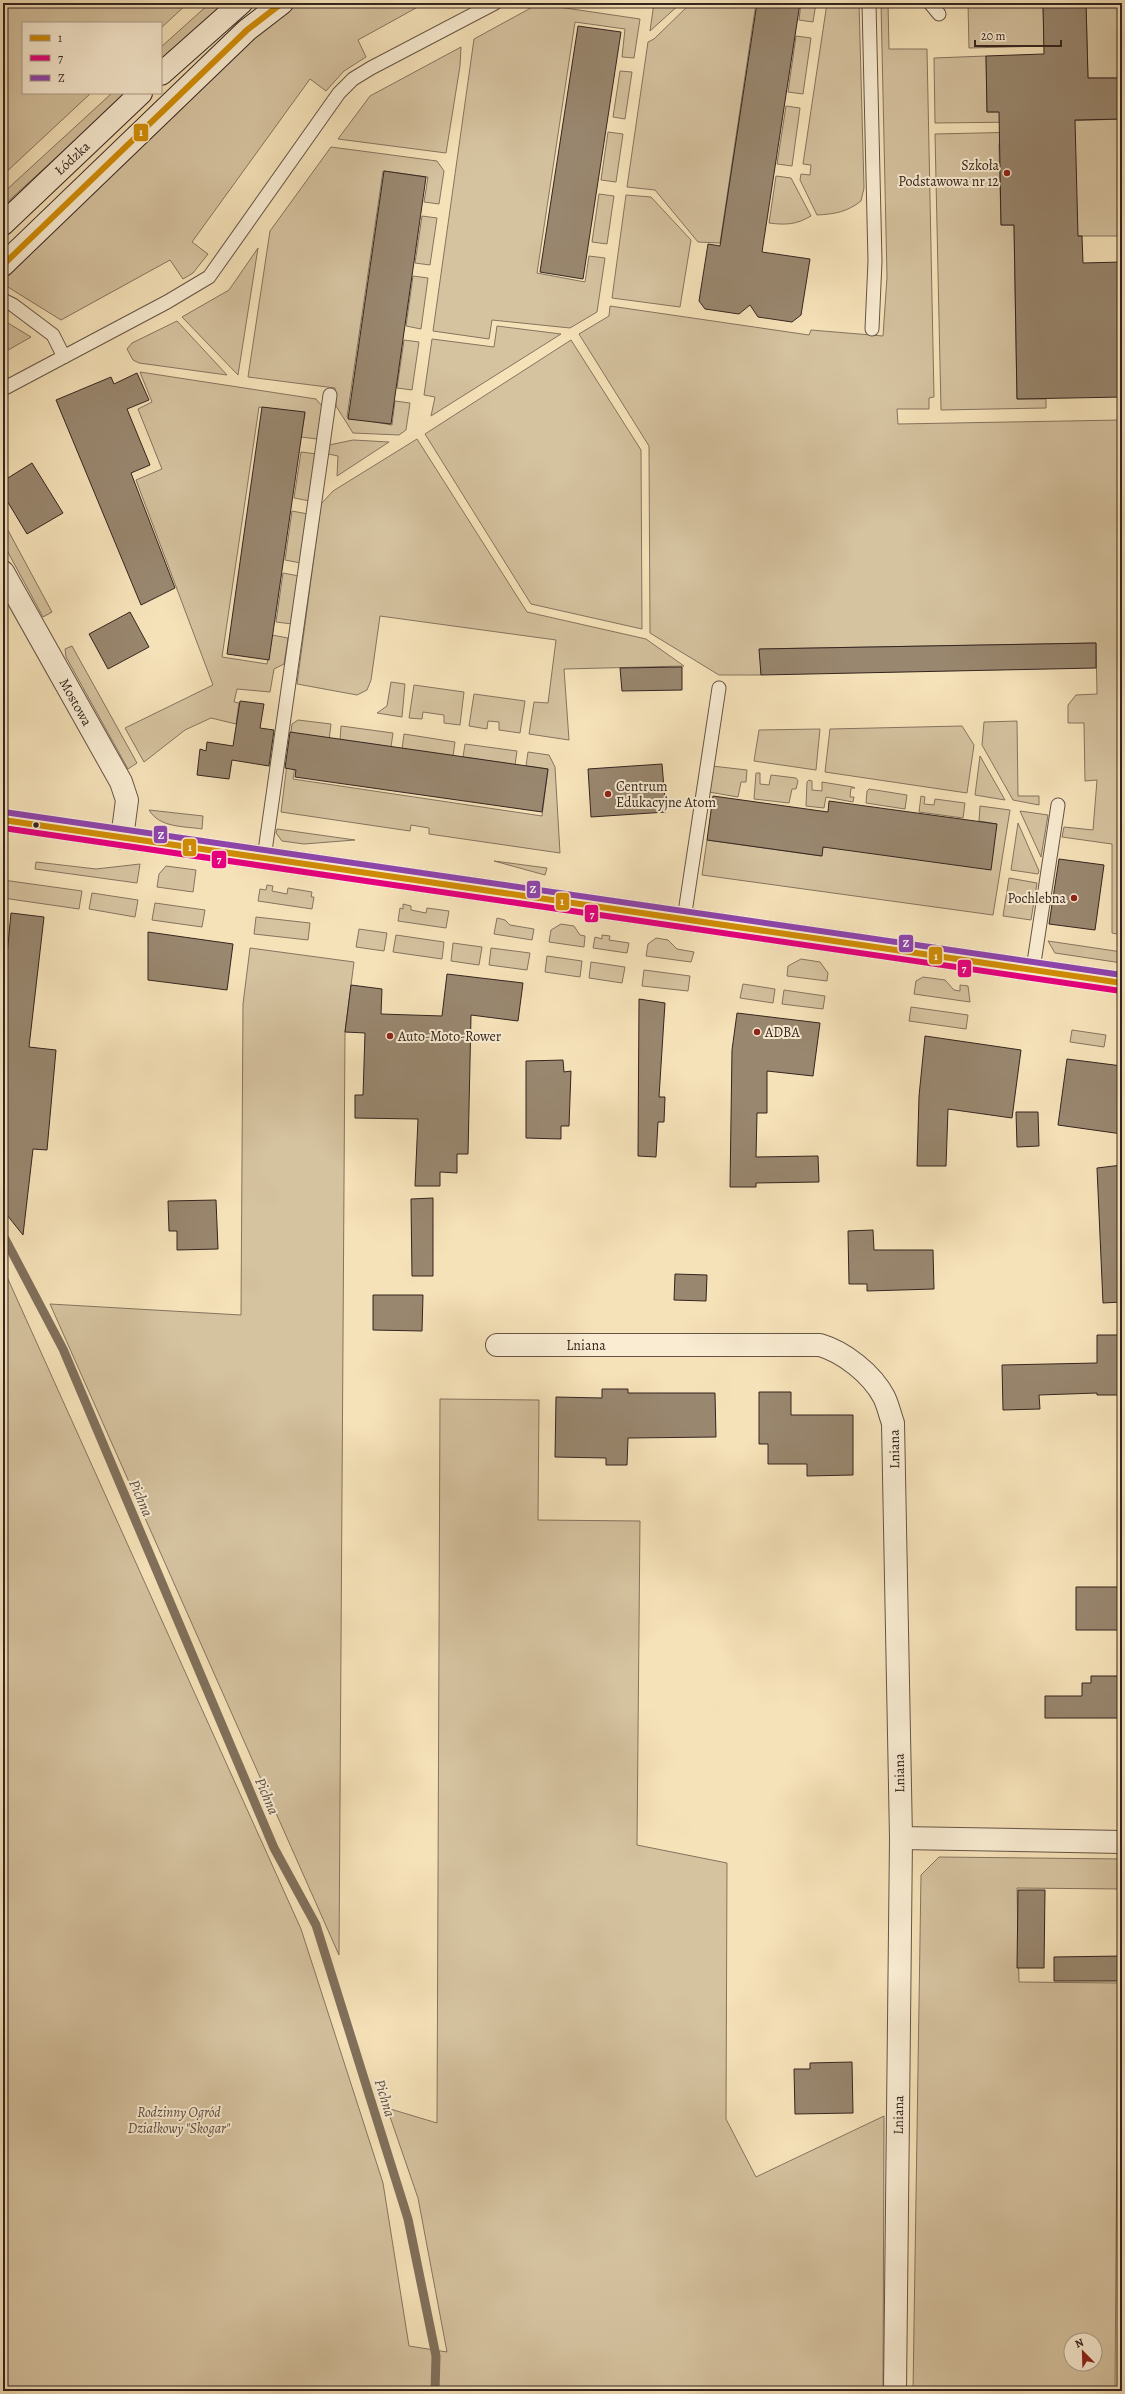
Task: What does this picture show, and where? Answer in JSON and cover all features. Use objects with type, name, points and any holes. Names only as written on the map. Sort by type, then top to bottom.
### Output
[{"type":"street","points":[[162,73],[241,3]]},
{"type":"street","name":"Łódzka","points":[[3,265],[247,30],[282,3]]},
{"type":"street","name":"Łódzka","points":[[3,224],[140,94]]},
{"type":"street","name":"Mostowa","points":[[3,572],[120,782],[127,800],[122,838]]},
{"type":"street","points":[[3,820],[1122,983]]},
{"type":"street","name":"Lniana","points":[[497,1345],[820,1345],[837,1350],[856,1365],[876,1386],[884,1397],[893,1423],[901,1838],[895,2391]]},
{"type":"street","points":[[901,1838],[1122,1842]]},
{"type":"lane","points":[[3,389],[167,302],[209,277],[339,92],[353,79],[495,3]]},
{"type":"lane","points":[[869,3],[875,261],[872,329]]},
{"type":"lane","points":[[930,3],[939,14]]},
{"type":"lane","points":[[3,300],[13,305],[53,335],[64,357]]},
{"type":"lane","points":[[264,858],[330,395]]},
{"type":"lane","points":[[684,919],[719,688]]},
{"type":"lane","points":[[1033,969],[1058,805]]},
{"type":"green space","points":[[8,3],[188,3],[162,27],[162,22],[22,22],[22,94],[90,94],[3,175],[3,5]]},
{"type":"green space","points":[[210,3],[225,3],[162,61],[162,46]]},
{"type":"green space","points":[[297,3],[425,3],[358,40],[366,57],[344,71],[326,91],[310,79],[192,242],[208,254],[193,273],[183,279],[170,260],[61,320],[3,284],[3,279],[224,66],[263,30]]},
{"type":"green space","points":[[654,3],[681,3],[650,31]]},
{"type":"green space","points":[[691,3],[756,3],[720,243],[698,242],[655,190],[627,187],[648,42],[654,39]]},
{"type":"green space","points":[[801,3],[816,3],[813,22],[799,20]]},
{"type":"green space","points":[[827,3],[859,3],[864,188],[861,201],[851,208],[835,213],[817,215],[800,180],[801,174],[810,175],[811,165],[803,164]]},
{"type":"green space","name":"Szkoła Podstawowa nr 12","points":[[881,3],[888,3],[889,49],[927,49],[934,397],[929,398],[929,409],[897,409],[898,424],[1122,420],[1122,935],[1112,933],[1112,844],[1062,837],[1064,827],[1093,830],[1097,780],[1085,781],[1084,723],[1068,723],[1068,705],[1076,695],[1097,694],[1096,643],[760,649],[761,675],[719,675],[650,633],[649,446],[579,334],[609,316],[610,306],[809,335],[811,330],[883,336],[887,277]]},
{"type":"green space","points":[[968,3],[1043,3],[1044,46],[969,48]]},
{"type":"green space","points":[[1086,3],[1122,3],[1122,78],[1088,78]]},
{"type":"green space","points":[[538,4],[640,19],[634,58],[622,57],[625,29],[575,22],[537,273],[585,282],[589,256],[605,258],[597,312],[570,328],[492,320],[489,339],[433,331],[474,39]]},
{"type":"green space","points":[[796,36],[811,38],[803,94],[788,92]]},
{"type":"green space","points":[[461,47],[460,66],[446,153],[338,139],[370,96]]},
{"type":"green space","points":[[986,56],[987,112],[1024,111],[1024,122],[935,123],[934,58]]},
{"type":"green space","points":[[620,71],[632,72],[625,119],[613,117]]},
{"type":"green space","points":[[111,94],[126,94],[3,206],[3,193]]},
{"type":"green space","points":[[786,106],[800,108],[792,166],[777,164]]},
{"type":"green space","points":[[1122,119],[1122,236],[1073,236],[1066,121]]},
{"type":"green space","points":[[608,132],[623,134],[616,182],[601,180]]},
{"type":"green space","points":[[1024,132],[999,144],[1001,225],[1014,225],[1017,399],[1046,399],[1046,408],[941,410],[935,134]]},
{"type":"green space","points":[[331,147],[437,161],[444,171],[439,204],[424,202],[428,177],[383,171],[347,417],[392,425],[395,401],[410,403],[406,430],[399,435],[353,433],[336,406],[335,388],[248,377],[270,231]]},
{"type":"green space","points":[[776,176],[791,178],[811,216],[790,224],[769,223]]},
{"type":"green space","points":[[599,194],[614,196],[607,244],[592,242]]},
{"type":"green space","points":[[626,195],[651,197],[691,240],[680,307],[612,298]]},
{"type":"green space","points":[[422,216],[437,218],[430,265],[415,263]]},
{"type":"green space","points":[[258,248],[238,375],[182,317],[229,290]]},
{"type":"green space","points":[[413,276],[428,278],[421,329],[406,326]]},
{"type":"green space","points":[[3,320],[31,337],[3,353]]},
{"type":"green space","points":[[177,321],[227,375],[139,363],[133,360],[127,349],[132,343]]},
{"type":"green space","points":[[497,326],[561,334],[431,416],[435,397],[424,395],[432,339],[494,347]]},
{"type":"green space","points":[[404,340],[419,342],[412,390],[397,388]]},
{"type":"green space","points":[[571,340],[641,450],[642,629],[531,604],[425,434]]},
{"type":"green space","points":[[140,372],[316,399],[322,406],[317,439],[301,437],[305,413],[259,407],[222,657],[267,664],[272,635],[288,638],[284,664],[274,669],[270,692],[237,689],[234,702],[239,703],[236,724],[211,718],[185,730],[144,762],[125,728],[213,685],[136,480],[162,469],[138,409],[152,402]]},
{"type":"green space","points":[[417,439],[527,612],[646,639],[684,666],[564,669],[569,740],[529,734],[534,702],[548,703],[556,640],[380,616],[371,680],[367,690],[357,695],[297,684],[321,504],[333,491]]},
{"type":"green space","points":[[353,440],[389,442],[337,476],[338,456],[328,454],[329,445]]},
{"type":"green space","points":[[301,452],[317,454],[310,501],[294,498]]},
{"type":"green space","points":[[292,511],[308,514],[301,563],[285,560]]},
{"type":"green space","points":[[3,521],[52,612],[43,617],[3,543]]},
{"type":"green space","points":[[283,573],[299,576],[292,624],[276,622]]},
{"type":"green space","points":[[72,646],[137,763],[128,769],[66,657],[65,649]]},
{"type":"green space","points":[[391,682],[405,684],[402,717],[377,713],[387,706]]},
{"type":"green space","points":[[414,685],[464,692],[460,725],[444,723],[444,715],[423,712],[422,719],[409,718]]},
{"type":"green space","points":[[474,694],[525,701],[520,733],[499,730],[499,722],[488,721],[487,729],[469,726]]},
{"type":"green space","points":[[298,720],[331,724],[329,740],[300,736],[293,779],[542,816],[548,769],[526,766],[528,752],[549,755],[555,767],[560,853],[429,834],[429,828],[411,825],[410,831],[281,812],[292,724]]},
{"type":"green space","points":[[1017,721],[1018,796],[1039,796],[1039,805],[1013,800],[982,745],[984,722]]},
{"type":"green space","points":[[341,726],[393,733],[391,747],[340,740]]},
{"type":"green space","points":[[962,726],[974,745],[967,793],[825,772],[830,729]]},
{"type":"green space","points":[[820,729],[816,770],[754,761],[759,730]]},
{"type":"green space","points":[[404,734],[455,742],[453,756],[402,749]]},
{"type":"green space","points":[[465,744],[517,751],[515,765],[463,757]]},
{"type":"green space","points":[[980,756],[1005,800],[975,795]]},
{"type":"green space","points":[[712,766],[747,770],[746,782],[741,782],[738,797],[709,792]]},
{"type":"green space","points":[[756,773],[760,773],[760,784],[769,785],[771,775],[796,778],[798,781],[796,789],[792,789],[789,803],[754,799]]},
{"type":"green space","points":[[809,780],[812,781],[812,790],[822,791],[822,782],[855,788],[851,788],[850,797],[854,797],[853,802],[826,797],[824,808],[806,806],[807,782]]},
{"type":"green space","points":[[869,789],[907,795],[905,809],[866,803],[867,791]]},
{"type":"green space","points":[[921,796],[925,797],[924,804],[934,805],[935,799],[965,803],[963,818],[919,812]]},
{"type":"green space","points":[[980,806],[1010,810],[993,915],[702,875],[707,840],[821,856],[823,847],[997,824],[979,821]]},
{"type":"green space","points":[[149,810],[203,816],[202,829],[166,823],[159,820]]},
{"type":"green space","points":[[1020,811],[1048,815],[1041,857]]},
{"type":"green space","points":[[1018,823],[1039,871],[1038,874],[1011,870]]},
{"type":"green space","points":[[277,829],[355,840],[304,844],[282,841],[276,833]]},
{"type":"green space","points":[[494,861],[547,868],[545,875]]},
{"type":"green space","points":[[36,862],[96,869],[140,864],[137,883],[35,869]]},
{"type":"green space","points":[[166,866],[196,870],[193,892],[157,887],[159,874]]},
{"type":"green space","points":[[1009,878],[1037,883],[1031,920],[1003,916]]},
{"type":"green space","points":[[3,880],[82,891],[79,909],[3,898]]},
{"type":"green space","points":[[267,885],[273,886],[272,891],[287,894],[288,888],[312,892],[311,897],[314,897],[312,909],[258,901],[260,889],[266,890]]},
{"type":"green space","points":[[92,893],[138,900],[135,917],[89,909]]},
{"type":"green space","points":[[155,903],[205,910],[202,927],[152,920]]},
{"type":"green space","points":[[403,904],[411,906],[411,910],[426,913],[427,908],[449,911],[446,928],[398,921],[400,908],[403,909]]},
{"type":"green space","points":[[256,917],[310,923],[308,940],[254,934]]},
{"type":"green space","points":[[497,918],[505,920],[510,925],[534,929],[532,940],[494,934]]},
{"type":"green space","points":[[561,924],[574,926],[580,935],[585,936],[584,947],[549,942],[551,930]]},
{"type":"green space","points":[[359,929],[387,933],[384,951],[356,947]]},
{"type":"green space","points":[[396,935],[444,942],[442,959],[393,952]]},
{"type":"green space","points":[[602,935],[610,936],[609,940],[629,943],[627,953],[593,948],[595,937],[602,939]]},
{"type":"green space","points":[[656,938],[668,940],[677,949],[694,952],[691,962],[646,956],[648,944]]},
{"type":"green space","points":[[1048,941],[1122,952],[1122,963],[1055,953]]},
{"type":"green space","points":[[453,943],[482,947],[479,965],[451,961]]},
{"type":"green space","points":[[250,948],[354,962],[345,1032],[339,1955],[50,1304],[241,1315],[243,1004]]},
{"type":"green space","points":[[491,948],[530,953],[527,970],[489,965]]},
{"type":"green space","points":[[547,956],[582,961],[580,977],[545,972]]},
{"type":"green space","points":[[801,959],[820,962],[828,973],[827,981],[787,976],[788,966]]},
{"type":"green space","points":[[591,962],[625,967],[622,983],[589,978]]},
{"type":"green space","points":[[644,970],[690,976],[688,991],[642,986]]},
{"type":"green space","points":[[923,977],[945,980],[954,990],[960,991],[960,985],[968,986],[970,1002],[914,994],[916,981]]},
{"type":"green space","points":[[743,984],[775,989],[773,1003],[740,998]]},
{"type":"green space","points":[[784,990],[825,996],[823,1009],[782,1004]]},
{"type":"green space","points":[[911,1007],[968,1015],[966,1029],[909,1021]]},
{"type":"green space","points":[[1072,1030],[1106,1035],[1104,1047],[1070,1042]]},
{"type":"green space","name":"Rodzinny Ogród Działkowy \"Skogar\"","points":[[3,1268],[301,1929],[383,2183],[409,2346],[447,2352],[418,2198],[387,2108],[437,2123],[440,1399],[539,1400],[538,1520],[640,1521],[637,1845],[727,1863],[726,2119],[756,2177],[884,2116],[883,2391],[3,2391]]},
{"type":"green space","points":[[939,1857],[1122,1859],[1122,1889],[1017,1888],[1019,1982],[1118,1983],[1115,2391],[913,2391],[921,1875]]},
{"type":"building","points":[[757,3],[800,3],[762,252],[810,259],[801,315],[792,322],[758,317],[750,305],[739,314],[705,309],[699,301],[708,244],[720,246]]},
{"type":"building","points":[[1043,3],[1086,3],[1088,78],[1122,78],[1122,119],[1075,120],[1078,236],[1082,236],[1083,263],[1122,262],[1122,397],[1017,399],[1014,225],[1001,225],[999,112],[987,112],[986,56],[1044,54]]},
{"type":"building","points":[[578,26],[621,32],[583,279],[540,272]]},
{"type":"building","points":[[384,171],[426,177],[391,424],[348,419]]},
{"type":"building","points":[[137,373],[149,400],[127,409],[150,465],[131,473],[175,588],[141,605],[56,400],[111,377],[114,384]]},
{"type":"building","points":[[262,407],[305,412],[269,660],[227,654]]},
{"type":"building","points":[[32,463],[63,513],[27,534],[3,494],[3,481]]},
{"type":"building","points":[[130,612],[149,647],[108,669],[89,634]]},
{"type":"building","points":[[1096,643],[1096,668],[761,675],[759,649]]},
{"type":"building","points":[[682,667],[682,690],[622,691],[620,668]]},
{"type":"building","points":[[240,701],[264,704],[260,728],[274,730],[269,766],[232,760],[229,779],[197,775],[200,749],[206,751],[207,742],[233,746]]},
{"type":"building","points":[[290,732],[548,769],[542,812],[295,777],[296,770],[285,768]]},
{"type":"building","points":[[662,764],[666,812],[591,817],[588,769]]},
{"type":"building","points":[[713,796],[828,812],[829,801],[997,824],[991,870],[823,847],[822,856],[707,840]]},
{"type":"building","points":[[1059,859],[1104,865],[1095,930],[1049,924]]},
{"type":"building","points":[[11,913],[44,917],[29,1047],[56,1050],[47,1150],[33,1149],[23,1235],[3,1210],[3,998]]},
{"type":"building","points":[[148,932],[233,944],[227,990],[148,980]]},
{"type":"building","points":[[447,974],[523,983],[518,1021],[471,1015],[468,1154],[457,1154],[457,1173],[440,1172],[440,1186],[415,1186],[418,1119],[355,1118],[355,1095],[363,1095],[365,1033],[345,1032],[351,985],[382,989],[381,1014],[442,1016]]},
{"type":"building","points":[[639,999],[665,1003],[659,1097],[665,1097],[664,1122],[658,1122],[656,1157],[638,1156]]},
{"type":"building","points":[[737,1013],[820,1023],[813,1076],[767,1071],[767,1113],[757,1113],[756,1157],[818,1156],[819,1182],[756,1183],[756,1187],[730,1187],[732,1050]]},
{"type":"building","points":[[925,1036],[1021,1050],[1012,1118],[948,1109],[946,1166],[917,1166],[919,1096]]},
{"type":"building","points":[[1067,1059],[1122,1066],[1122,1134],[1058,1125]]},
{"type":"building","points":[[563,1060],[564,1072],[571,1071],[569,1126],[561,1126],[561,1139],[526,1138],[526,1061]]},
{"type":"building","points":[[1016,1112],[1038,1112],[1039,1146],[1017,1147]]},
{"type":"building","points":[[1122,1165],[1122,1302],[1103,1303],[1097,1168]]},
{"type":"building","points":[[433,1198],[433,1276],[412,1276],[411,1199]]},
{"type":"building","points":[[216,1200],[218,1249],[177,1250],[177,1231],[169,1231],[168,1201]]},
{"type":"building","points":[[873,1230],[874,1250],[933,1250],[934,1289],[867,1291],[867,1284],[849,1284],[848,1231]]},
{"type":"building","points":[[675,1274],[707,1275],[706,1301],[674,1300]]},
{"type":"building","points":[[373,1295],[423,1295],[422,1331],[373,1330]]},
{"type":"building","points":[[1097,1335],[1122,1335],[1122,1395],[1097,1395],[1097,1393],[1039,1395],[1040,1409],[1003,1410],[1002,1365],[1097,1363]]},
{"type":"building","points":[[602,1389],[628,1389],[628,1393],[715,1393],[716,1437],[628,1438],[627,1465],[606,1465],[606,1458],[555,1457],[556,1397],[602,1398]]},
{"type":"building","points":[[759,1392],[791,1392],[791,1415],[853,1415],[853,1475],[807,1476],[807,1464],[768,1464],[768,1444],[759,1444]]},
{"type":"building","points":[[1076,1587],[1122,1587],[1122,1630],[1076,1630]]},
{"type":"building","points":[[1091,1676],[1122,1676],[1122,1718],[1045,1718],[1045,1696],[1082,1696],[1082,1683],[1091,1683]]},
{"type":"building","points":[[1018,1890],[1045,1890],[1044,1968],[1017,1968]]},
{"type":"building","points":[[1122,1956],[1122,1981],[1054,1981],[1054,1957]]},
{"type":"building","points":[[852,2062],[853,2113],[795,2114],[794,2069],[810,2069],[810,2063]]},
{"type":"waterway","name":"Pichna","points":[[3,1235],[63,1349],[274,1848],[316,1925],[408,2219],[436,2356],[435,2391]]},
{"type":"transit line","name":"1","points":[[3,265],[247,30],[282,3]]},
{"type":"transit line","name":"Z","points":[[4,812],[1122,975]]},
{"type":"transit line","name":"1","points":[[3,820],[1122,983]]},
{"type":"transit line","name":"7","points":[[3,828],[1121,991]]},
{"type":"place","name":"Szkoła Podstawowa nr 12","points":[[1007,173]]},
{"type":"place","name":"Centrum Edukacyjne Atom","points":[[608,794]]},
{"type":"place","name":"Pochlebna","points":[[1074,898]]},
{"type":"place","name":"ADBA","points":[[757,1032]]},
{"type":"place","name":"Auto-Moto-Rower","points":[[390,1036]]}]
